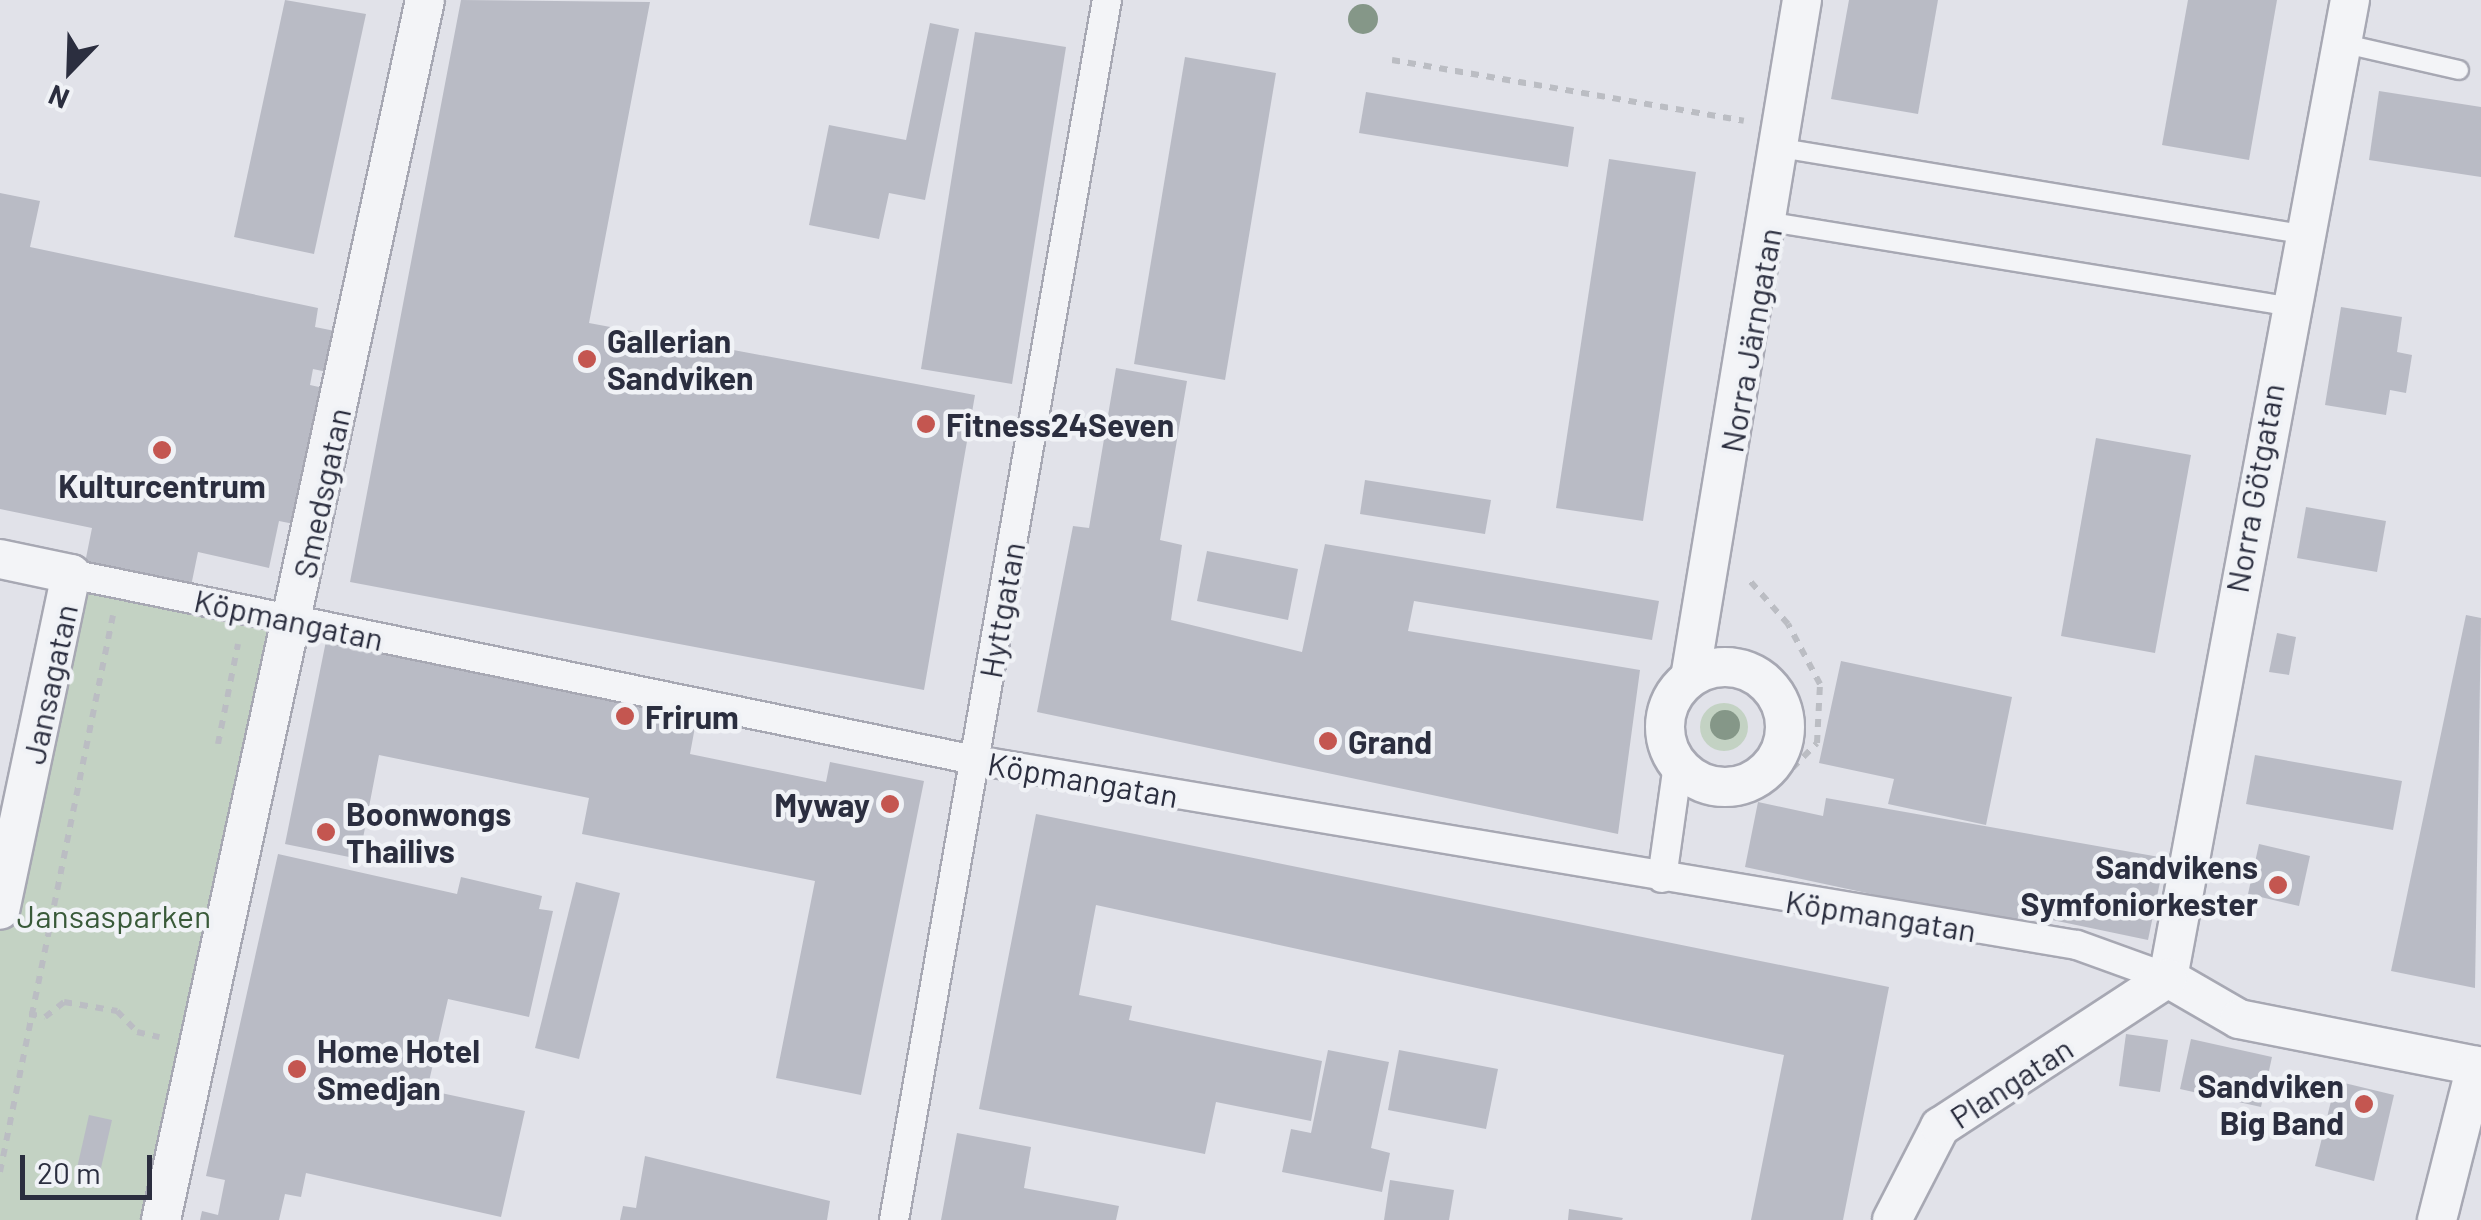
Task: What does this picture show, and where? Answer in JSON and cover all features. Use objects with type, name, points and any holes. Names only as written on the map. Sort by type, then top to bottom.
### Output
[{"type":"street","name":"Smedsgatan","points":[[161,1220],[425,0]]},
{"type":"street","name":"Hyttgatan","points":[[894,1220],[1107,0]]},
{"type":"street","name":"Norra Järngatan","points":[[1662,878],[1676,774],[1665,718],[1690,678],[1772,222],[1802,0]]},
{"type":"street","name":"Norra Götgatan","points":[[2168,978],[2286,306],[2350,0]]},
{"type":"street","name":"Köpmangatan","points":[[0,559],[974,760],[2077,945],[2168,978]]},
{"type":"street","name":"Jansagatan","points":[[0,910],[71,574]]},
{"type":"street","points":[[1676,774],[1735,786],[1770,768],[1785,729],[1758,676],[1718,667],[1690,678]]},
{"type":"street","points":[[2168,978],[2239,1019],[2478,1066],[2437,1220]]},
{"type":"street","name":"Plangatan","points":[[1892,1220],[1940,1127],[2168,978]]},
{"type":"lane","points":[[2341,42],[2459,70]]},
{"type":"lane","points":[[1783,137],[2301,234]]},
{"type":"lane","points":[[1772,222],[2286,306]]},
{"type":"path","points":[[1392,60],[1783,137]]},
{"type":"path","points":[[1676,774],[1742,800],[1770,791],[1817,743],[1820,684],[1788,624],[1749,583],[1752,563]]},
{"type":"path","points":[[0,1172],[28,1014],[120,584]]},
{"type":"path","points":[[28,1014],[45,1017],[64,1002],[117,1011],[137,1032],[158,1037]]},
{"type":"green space","name":"Jansasparken","points":[[71,574],[293,620],[161,1220],[0,1220],[0,910]]},
{"type":"green space","points":[[1724,703],[1741,710],[1748,727],[1741,744],[1724,751],[1707,744],[1700,727],[1707,710]]},
{"type":"building","points":[[285,0],[366,14],[314,254],[234,237]]},
{"type":"building","name":"Gallerian Sandviken","points":[[461,0],[650,2],[589,323],[975,395],[924,690],[350,582]]},
{"type":"building","points":[[1849,0],[1938,0],[1918,114],[1831,99]]},
{"type":"building","points":[[2188,0],[2277,0],[2249,160],[2162,145]]},
{"type":"building","points":[[930,23],[959,29],[925,200],[889,193],[879,239],[809,225],[829,125],[906,140]]},
{"type":"building","points":[[975,32],[1066,47],[1012,384],[921,369]]},
{"type":"building","points":[[1185,57],[1276,73],[1225,380],[1134,364]]},
{"type":"building","points":[[2379,91],[2481,107],[2481,177],[2369,160]]},
{"type":"building","points":[[1366,92],[1574,127],[1568,167],[1359,133]]},
{"type":"building","points":[[1609,159],[1696,172],[1643,521],[1556,508]]},
{"type":"building","name":"Kulturcentrum","points":[[0,193],[40,201],[30,247],[318,308],[315,327],[335,331],[327,372],[313,369],[310,385],[337,391],[309,527],[279,521],[269,568],[198,552],[190,591],[84,568],[92,528],[0,509]]},
{"type":"building","points":[[2341,307],[2402,317],[2397,352],[2412,355],[2406,393],[2390,390],[2386,415],[2325,405]]},
{"type":"building","points":[[1116,368],[1187,381],[1160,540],[1182,545],[1171,620],[1302,652],[1325,544],[1659,601],[1652,640],[1414,601],[1408,631],[1640,670],[1618,834],[1037,712],[1073,526],[1089,528]]},
{"type":"building","points":[[2096,438],[2191,455],[2155,653],[2061,636]]},
{"type":"building","points":[[1365,480],[1491,500],[1485,534],[1360,514]]},
{"type":"building","points":[[2306,507],[2386,521],[2377,572],[2297,558]]},
{"type":"building","points":[[1207,551],[1298,569],[1288,620],[1197,601]]},
{"type":"building","points":[[2466,615],[2481,618],[2475,988],[2391,971]]},
{"type":"building","points":[[2277,633],[2296,637],[2289,675],[2269,672]]},
{"type":"building","points":[[326,641],[697,716],[690,754],[826,782],[830,762],[924,781],[861,1095],[776,1078],[815,881],[582,834],[589,798],[379,755],[359,859],[285,844]]},
{"type":"building","points":[[1841,661],[2012,697],[1986,825],[1888,804],[1894,779],[1819,763]]},
{"type":"building","points":[[2255,755],[2402,781],[2393,830],[2246,804]]},
{"type":"building","points":[[1826,798],[2165,858],[2148,940],[2019,913],[2016,925],[1745,867],[1758,802],[1823,816]]},
{"type":"building","points":[[1036,814],[1889,987],[1843,1220],[1751,1220],[1784,1055],[1096,905],[1079,995],[1132,1006],[1129,1020],[1322,1061],[1311,1121],[1216,1102],[1205,1154],[979,1109]]},
{"type":"building","points":[[2259,844],[2310,856],[2299,906],[2248,894]]},
{"type":"building","points":[[278,854],[457,894],[461,877],[542,896],[539,909],[553,911],[529,1017],[448,999],[427,1090],[525,1111],[501,1217],[306,1173],[301,1197],[285,1194],[279,1220],[200,1220],[202,1211],[218,1215],[225,1180],[206,1176]]},
{"type":"building","points":[[576,882],[620,893],[579,1059],[535,1048]]},
{"type":"building","points":[[2126,1034],[2168,1040],[2160,1092],[2119,1086]]},
{"type":"building","points":[[2191,1039],[2272,1057],[2261,1107],[2180,1089]]},
{"type":"building","points":[[1328,1050],[1389,1062],[1371,1148],[1390,1153],[1382,1192],[1282,1172],[1291,1129],[1311,1133]]},
{"type":"building","points":[[1399,1050],[1498,1069],[1486,1129],[1388,1110]]},
{"type":"building","points":[[2336,1081],[2394,1095],[2374,1181],[2315,1166]]},
{"type":"building","points":[[89,1115],[112,1120],[98,1181],[75,1177]]},
{"type":"building","points":[[957,1133],[1031,1147],[1024,1188],[1119,1206],[1116,1220],[941,1220]]},
{"type":"building","points":[[645,1156],[830,1201],[827,1220],[620,1220],[623,1206],[636,1208]]},
{"type":"building","points":[[1390,1180],[1454,1190],[1449,1220],[1384,1220]]},
{"type":"building","points":[[1569,1209],[1623,1218],[1568,1220]]},
{"type":"place","name":"Gallerian Sandviken","points":[[587,359]]},
{"type":"place","name":"Fitness24Seven","points":[[926,424]]},
{"type":"place","name":"Kulturcentrum","points":[[162,450]]},
{"type":"place","name":"Frirum","points":[[625,716]]},
{"type":"place","name":"Grand","points":[[1328,741]]},
{"type":"place","name":"Myway","points":[[890,804]]},
{"type":"place","name":"Boonwongs Thailivs","points":[[326,832]]},
{"type":"place","name":"Sandvikens Symfoniorkester","points":[[2278,885]]},
{"type":"place","name":"Home Hotel Smedjan","points":[[297,1069]]},
{"type":"place","name":"Sandviken Big Band","points":[[2364,1104]]}]
